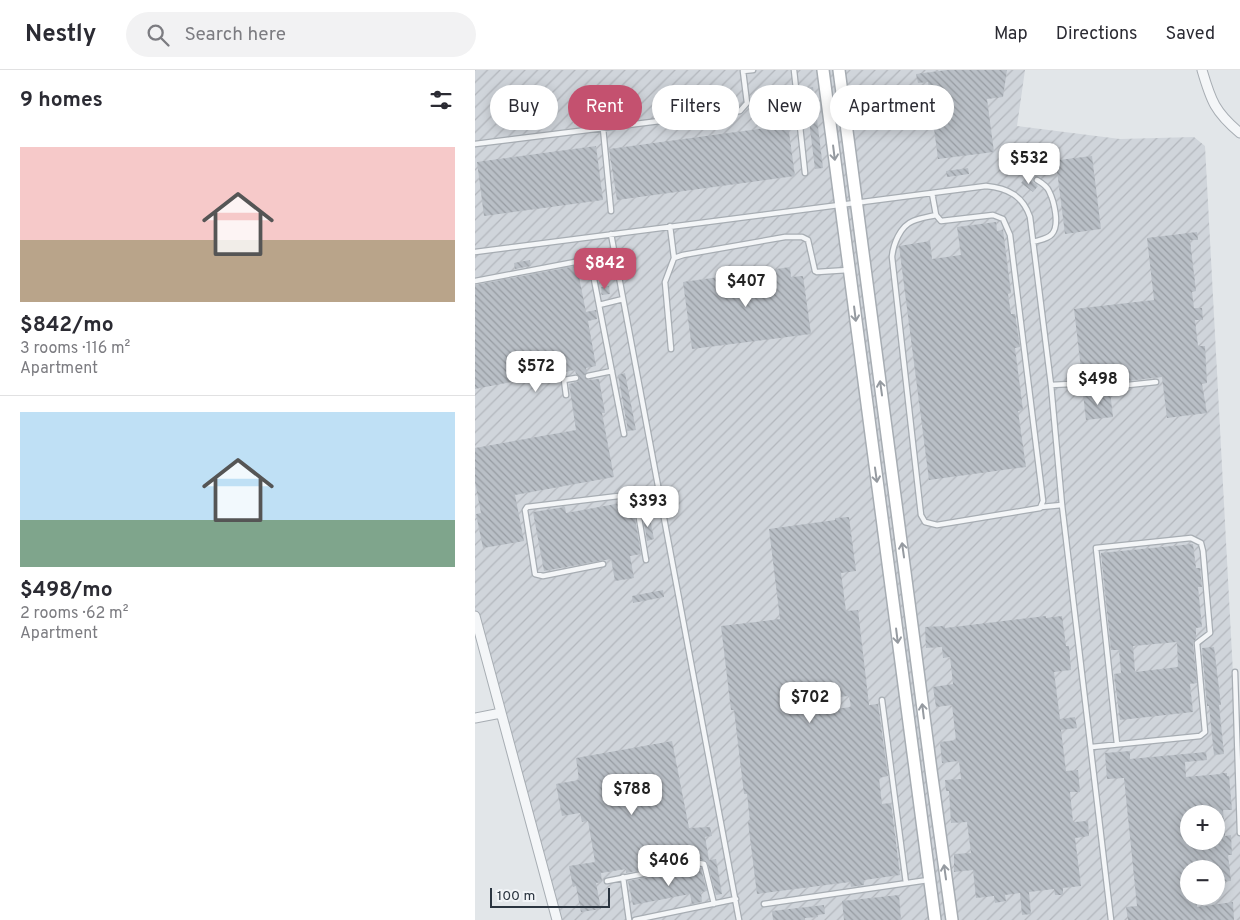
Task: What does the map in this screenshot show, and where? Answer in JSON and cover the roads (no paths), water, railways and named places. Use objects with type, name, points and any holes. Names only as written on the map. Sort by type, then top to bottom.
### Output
[{"type":"street","points":[[823,70],[935,920]]},
{"type":"street","points":[[839,70],[952,920]]},
{"type":"street","points":[[1202,70],[1210,97],[1224,119],[1240,133]]},
{"type":"street","points":[[891,588],[907,586]]},
{"type":"street","points":[[475,616],[557,920]]},
{"type":"street","points":[[475,718],[501,713]]},
{"type":"lane","points":[[642,123],[740,111],[747,104],[742,71],[753,70]]},
{"type":"lane","points":[[794,70],[805,173]]},
{"type":"lane","points":[[475,144],[587,130]]},
{"type":"lane","points":[[603,130],[611,211]]},
{"type":"lane","points":[[1033,242],[1046,238],[1055,230],[1056,210],[1049,189],[1037,180]]},
{"type":"lane","points":[[475,252],[987,186],[1008,190],[1019,197],[1028,211],[1033,242],[1051,385],[1062,504],[1111,920]]},
{"type":"lane","points":[[932,193],[936,215],[941,221],[947,222],[993,215],[998,216],[1003,219],[1010,235],[1043,501],[1041,506]]},
{"type":"lane","points":[[936,215],[911,222],[897,238],[892,257],[921,515],[925,522],[937,525],[1035,510],[1041,506],[1062,504]]},
{"type":"lane","points":[[670,226],[673,258],[665,282],[671,349]]},
{"type":"lane","points":[[611,234],[739,920]]},
{"type":"lane","points":[[673,258],[776,239],[802,237],[808,240],[815,271],[849,270]]},
{"type":"lane","points":[[475,281],[575,262],[583,264],[593,274],[624,434]]},
{"type":"lane","points":[[599,305],[623,299]]},
{"type":"lane","points":[[588,376],[612,371]]},
{"type":"lane","points":[[566,395],[564,380],[576,378]]},
{"type":"lane","points":[[1051,385],[1071,384],[1081,390],[1156,382]]},
{"type":"lane","points":[[603,564],[543,576],[535,574],[525,510],[527,507],[659,491]]},
{"type":"lane","points":[[635,494],[647,560]]},
{"type":"lane","points":[[1092,746],[1117,744],[1200,736],[1205,732],[1197,643],[1210,633],[1203,551],[1201,544],[1191,538],[1096,548],[1117,744]]},
{"type":"lane","points":[[1235,672],[1240,833]]},
{"type":"lane","points":[[882,700],[907,883]]},
{"type":"lane","points":[[607,880],[699,862],[704,864],[714,904]]},
{"type":"lane","points":[[623,878],[629,920]]},
{"type":"lane","points":[[764,904],[929,880]]},
{"type":"lane","points":[[635,920],[735,899]]}]
